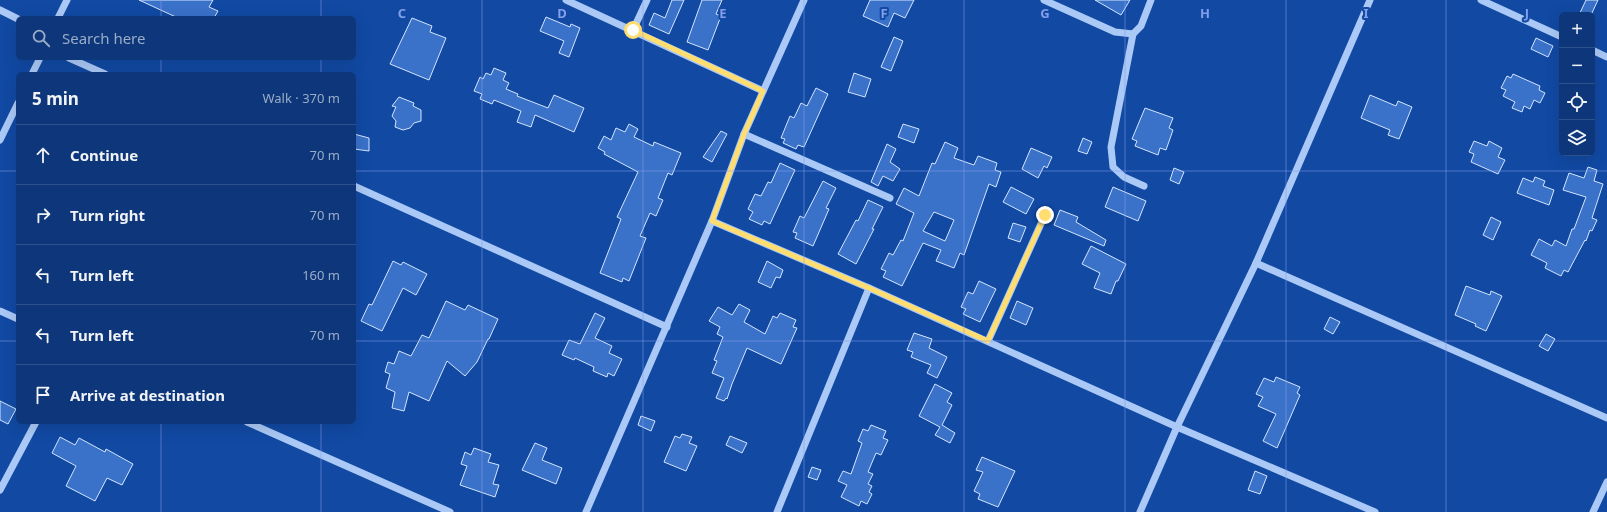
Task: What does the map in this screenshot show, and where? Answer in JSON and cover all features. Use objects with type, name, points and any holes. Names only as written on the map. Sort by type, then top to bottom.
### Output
[{"type":"street","points":[[59,16],[67,0]]},
{"type":"street","points":[[566,0],[763,91]]},
{"type":"street","points":[[633,30],[647,0]]},
{"type":"street","points":[[586,512],[712,221],[744,134],[804,0]]},
{"type":"street","points":[[1044,0],[1115,32],[1133,34]]},
{"type":"street","points":[[1144,186],[1124,177],[1113,167],[1111,147],[1133,34],[1141,26],[1150,0]]},
{"type":"street","points":[[1140,512],[1177,427],[1256,263],[1370,0]]},
{"type":"street","points":[[1481,0],[1559,36]]},
{"type":"street","points":[[0,10],[16,18]]},
{"type":"street","points":[[1595,51],[1607,57]]},
{"type":"street","points":[[33,72],[39,60]]},
{"type":"street","points":[[74,60],[100,72]]},
{"type":"street","points":[[0,140],[16,107]]},
{"type":"street","points":[[744,134],[890,198]]},
{"type":"street","points":[[356,187],[666,327]]},
{"type":"street","points":[[988,341],[1045,215]]},
{"type":"street","points":[[712,221],[869,288],[1177,427],[1374,512]]},
{"type":"street","points":[[1256,263],[1607,418]]},
{"type":"street","points":[[777,512],[869,288]]},
{"type":"street","points":[[0,311],[16,318]]},
{"type":"street","points":[[0,490],[35,424]]},
{"type":"street","points":[[251,424],[432,509],[450,512]]},
{"type":"street","points":[[1593,512],[1607,482]]},
{"type":"building","points":[[139,0],[213,0],[209,7],[218,11],[215,16],[174,16]]},
{"type":"building","points":[[672,0],[684,0],[669,34],[649,25],[654,13],[665,18]]},
{"type":"building","points":[[702,0],[722,0],[716,14],[721,16],[708,50],[687,42]]},
{"type":"building","points":[[870,0],[914,0],[905,18],[894,13],[888,27],[863,16]]},
{"type":"building","points":[[1095,0],[1130,0],[1121,15]]},
{"type":"building","points":[[1586,0],[1598,0],[1592,12],[1580,12]]},
{"type":"building","points":[[546,17],[570,27],[571,24],[580,28],[569,57],[559,53],[564,41],[540,31]]},
{"type":"building","points":[[412,18],[432,26],[430,32],[446,38],[429,80],[390,64]]},
{"type":"building","points":[[894,37],[903,41],[891,71],[881,67]]},
{"type":"building","points":[[1536,38],[1553,46],[1548,57],[1531,49]]},
{"type":"building","points":[[494,68],[506,73],[503,80],[509,83],[506,89],[518,94],[517,96],[548,108],[554,95],[584,108],[574,132],[535,115],[531,127],[517,122],[521,111],[494,100],[492,104],[480,99],[482,94],[474,91],[480,77],[483,79],[486,73],[491,75]]},
{"type":"building","points":[[854,73],[871,79],[865,97],[848,92]]},
{"type":"building","points":[[1513,74],[1540,86],[1539,90],[1545,93],[1540,103],[1534,100],[1530,109],[1524,106],[1522,112],[1512,108],[1515,102],[1503,96],[1506,90],[1501,88],[1507,76],[1511,78]]},
{"type":"building","points":[[816,88],[828,94],[804,147],[798,145],[796,149],[783,143],[785,139],[781,138],[790,116],[794,118],[801,103],[807,106]]},
{"type":"building","points":[[1370,95],[1396,106],[1398,101],[1412,107],[1399,139],[1388,135],[1390,130],[1361,118]]},
{"type":"building","points":[[399,97],[414,103],[413,106],[421,110],[421,121],[414,123],[410,128],[403,130],[395,127],[396,121],[392,116],[396,107],[392,106]]},
{"type":"building","points":[[1145,108],[1173,118],[1169,128],[1173,130],[1166,150],[1160,148],[1158,155],[1135,146],[1137,141],[1132,139]]},
{"type":"building","points":[[629,124],[638,129],[634,137],[653,146],[654,142],[681,153],[672,175],[668,173],[658,198],[663,200],[656,216],[650,213],[640,236],[646,238],[629,281],[623,278],[622,282],[600,273],[621,219],[617,217],[638,172],[604,154],[605,152],[598,148],[604,136],[611,140],[616,128],[625,132]]},
{"type":"building","points":[[903,124],[919,129],[914,143],[898,137]]},
{"type":"building","points":[[721,131],[727,134],[712,162],[703,157]]},
{"type":"building","points":[[356,135],[369,138],[369,151],[356,149]]},
{"type":"building","points":[[1083,138],[1092,142],[1087,154],[1078,151]]},
{"type":"building","points":[[1474,141],[1487,146],[1489,141],[1502,148],[1498,157],[1505,160],[1498,174],[1471,162],[1474,154],[1469,152]]},
{"type":"building","points":[[945,142],[958,148],[954,158],[974,165],[978,156],[997,163],[995,170],[1001,172],[996,187],[989,184],[964,255],[960,253],[954,268],[936,261],[941,250],[923,243],[902,286],[883,277],[886,271],[881,269],[889,253],[893,255],[901,240],[903,241],[914,213],[896,204],[904,188],[919,196],[932,163],[935,164]],"holes":[[[934,212],[954,220],[945,241],[923,231]]]},
{"type":"building","points":[[887,144],[896,149],[890,162],[900,169],[893,181],[883,176],[878,186],[871,182]]},
{"type":"building","points":[[1031,148],[1052,157],[1047,168],[1044,166],[1038,178],[1022,169]]},
{"type":"building","points":[[780,163],[795,170],[770,224],[764,221],[762,225],[749,219],[753,212],[748,209],[755,194],[761,196],[768,182],[771,183]]},
{"type":"building","points":[[1588,167],[1597,170],[1594,181],[1603,184],[1592,218],[1597,220],[1592,231],[1590,230],[1586,241],[1585,240],[1568,272],[1564,270],[1561,276],[1545,268],[1547,263],[1531,255],[1539,239],[1552,246],[1555,240],[1566,246],[1586,197],[1563,190],[1569,173],[1584,178]]},
{"type":"building","points":[[1174,168],[1184,172],[1179,184],[1170,180]]},
{"type":"building","points":[[1535,177],[1545,181],[1543,186],[1554,190],[1549,205],[1517,193],[1523,178],[1533,182]]},
{"type":"building","points":[[823,181],[836,188],[826,208],[829,209],[813,246],[795,238],[797,233],[793,232],[800,216],[804,218]]},
{"type":"building","points":[[1011,187],[1034,199],[1026,214],[1003,202]]},
{"type":"building","points":[[1113,187],[1146,201],[1138,221],[1105,207]]},
{"type":"building","points":[[868,200],[883,207],[872,229],[874,229],[856,264],[838,254],[856,220],[858,221]]},
{"type":"building","points":[[1060,210],[1078,217],[1076,222],[1106,240],[1104,246],[1054,225]]},
{"type":"building","points":[[1491,217],[1501,222],[1493,240],[1483,235]]},
{"type":"building","points":[[1013,223],[1026,227],[1020,242],[1008,238]]},
{"type":"building","points":[[1091,246],[1126,264],[1118,281],[1116,281],[1111,294],[1094,288],[1100,273],[1082,264]]},
{"type":"building","points":[[393,261],[401,265],[403,262],[427,274],[416,295],[403,288],[382,331],[361,321],[369,304],[372,305]]},
{"type":"building","points":[[767,261],[783,270],[780,278],[776,277],[771,288],[758,282]]},
{"type":"building","points":[[979,281],[996,289],[980,322],[963,314],[966,309],[961,307],[968,292],[973,294]]},
{"type":"building","points":[[1466,286],[1490,295],[1491,291],[1502,296],[1486,331],[1475,326],[1476,324],[1455,315]]},
{"type":"building","points":[[446,301],[465,310],[468,305],[498,319],[489,339],[477,362],[465,376],[447,361],[429,401],[409,392],[404,411],[392,408],[395,392],[386,388],[390,374],[385,372],[388,362],[394,364],[399,351],[411,356],[422,335],[429,338]]},
{"type":"building","points":[[1017,301],[1033,308],[1026,325],[1010,318]]},
{"type":"building","points":[[739,304],[750,310],[744,322],[765,334],[773,316],[777,318],[780,313],[796,320],[793,327],[797,328],[781,364],[747,348],[727,399],[726,398],[724,401],[716,398],[724,378],[712,373],[717,361],[714,360],[723,337],[717,334],[720,327],[709,321],[718,307],[732,315]]},
{"type":"building","points":[[595,313],[605,318],[595,338],[612,346],[609,353],[622,359],[614,376],[608,373],[607,377],[593,371],[594,367],[575,358],[574,360],[562,355],[569,340],[580,344]]},
{"type":"building","points":[[1330,317],[1340,322],[1333,334],[1324,329]]},
{"type":"building","points":[[914,333],[932,339],[929,348],[947,357],[937,378],[927,373],[931,365],[911,357],[913,352],[907,350]]},
{"type":"building","points":[[1546,334],[1555,339],[1548,351],[1539,346]]},
{"type":"building","points":[[1276,377],[1300,387],[1297,393],[1300,395],[1277,448],[1263,441],[1276,414],[1258,406],[1263,397],[1256,394],[1264,378],[1274,382]]},
{"type":"building","points":[[935,384],[952,393],[947,402],[952,405],[942,425],[955,433],[950,443],[935,435],[940,427],[919,416]]},
{"type":"building","points":[[0,401],[16,409],[8,424],[0,420]]},
{"type":"building","points":[[641,416],[655,421],[651,431],[638,425]]},
{"type":"building","points":[[871,425],[886,431],[883,438],[888,440],[881,455],[876,453],[868,472],[873,474],[868,484],[872,486],[869,492],[872,494],[867,504],[861,501],[859,506],[841,497],[847,485],[838,481],[843,471],[851,474],[862,443],[858,441],[863,429],[868,431]]},
{"type":"building","points":[[682,434],[692,437],[689,443],[697,446],[686,471],[664,462],[675,436],[680,438]]},
{"type":"building","points":[[730,436],[747,443],[742,453],[726,445]]},
{"type":"building","points":[[60,437],[75,445],[79,438],[105,452],[106,449],[133,464],[122,485],[107,478],[95,501],[66,486],[76,466],[52,453]]},
{"type":"building","points":[[535,443],[547,448],[542,460],[562,468],[556,484],[522,470]]},
{"type":"building","points":[[474,448],[491,454],[488,462],[499,465],[493,484],[499,485],[495,497],[460,485],[467,466],[461,464],[465,452],[471,455]]},
{"type":"building","points":[[982,457],[1015,471],[998,507],[978,499],[980,494],[974,491],[983,472],[976,470]]},
{"type":"building","points":[[812,467],[821,470],[817,480],[808,477]]},
{"type":"building","points":[[1255,471],[1267,476],[1260,494],[1248,490]]},
{"type":"route","points":[[633,30],[763,91],[744,134],[712,221],[988,341],[1045,215]]}]
